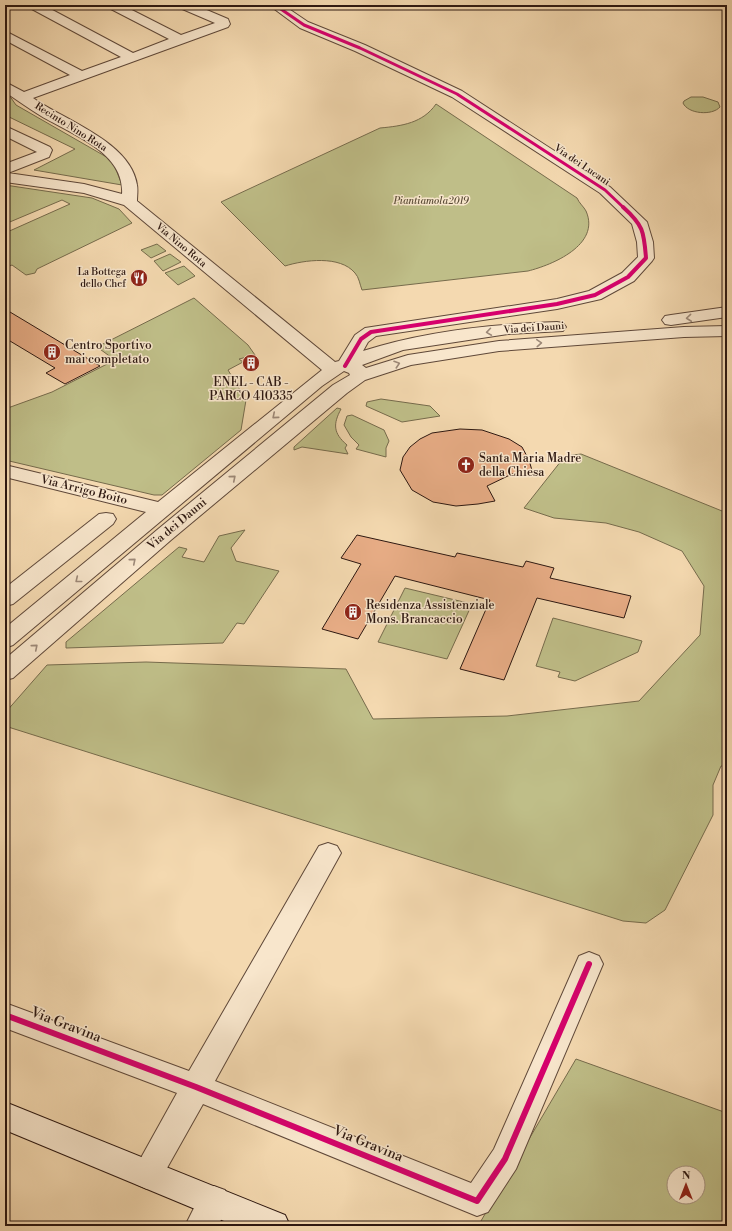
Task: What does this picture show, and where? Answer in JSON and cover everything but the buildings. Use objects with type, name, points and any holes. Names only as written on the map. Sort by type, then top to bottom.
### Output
[{"type":"street","points":[[34,5],[131,57]]},
{"type":"street","points":[[113,5],[180,40]]},
{"type":"street","name":"Recinto Nino Rota","points":[[23,97],[224,24],[224,22],[184,5]]},
{"type":"street","name":"Via dei Lucani","points":[[275,5],[304,26],[360,48],[464,98],[605,190],[639,222],[645,242],[646,258],[628,277],[595,295],[557,304],[371,332],[361,339]]},
{"type":"street","points":[[5,35],[81,76]]},
{"type":"street","name":"Recinto Nino Rota","points":[[5,86],[45,113],[102,145],[119,159],[132,190],[130,202]]},
{"type":"street","points":[[5,130],[45,150],[44,154],[35,159],[5,169]]},
{"type":"street","name":"Via Nino Rota","points":[[5,177],[85,188],[108,193],[130,202],[344,373]]},
{"type":"street","name":"Via dei Dauni","points":[[5,640],[142,528],[316,382],[344,373],[408,360],[499,346],[666,327],[727,312]]},
{"type":"street","name":"Via dei Dauni","points":[[5,672],[164,535],[340,389],[344,373],[383,351],[400,345],[508,329],[666,327],[727,331]]},
{"type":"street","points":[[361,339],[364,346],[373,350],[383,351]]},
{"type":"street","points":[[344,373],[361,339]]},
{"type":"street","name":"Via Arrigo Boito","points":[[5,471],[163,510]]},
{"type":"street","points":[[5,599],[106,519]]},
{"type":"street","points":[[142,528],[164,535]]},
{"type":"street","points":[[147,1174],[328,853]]},
{"type":"street","name":"Via Gravina","points":[[5,1015],[196,1087],[477,1201],[505,1158],[589,964]]},
{"type":"street","points":[[5,1116],[147,1174],[208,1213],[274,1226]]},
{"type":"green space","points":[[5,93],[9,95],[16,105],[110,159],[122,185],[34,170],[75,149],[5,115]]},
{"type":"green space","points":[[691,97],[703,97],[718,102],[720,107],[712,112],[706,113],[690,110],[683,103]]},
{"type":"green space","name":"Piantiamola2019","points":[[436,104],[577,198],[586,211],[589,223],[587,234],[572,252],[549,264],[528,271],[362,290],[356,275],[348,267],[340,263],[322,260],[302,262],[285,266],[221,202],[380,128],[404,125],[418,119],[431,110]]},
{"type":"green space","points":[[5,185],[92,198],[119,209],[132,223],[37,269],[35,273],[26,275],[12,265],[5,268],[5,233],[70,204],[62,200],[5,224]]},
{"type":"green space","points":[[157,244],[166,251],[151,258],[141,250]]},
{"type":"green space","points":[[170,254],[181,262],[163,271],[154,261]]},
{"type":"green space","points":[[184,266],[195,276],[178,285],[165,273]]},
{"type":"green space","points":[[194,298],[248,345],[255,355],[239,359],[243,362],[228,370],[246,400],[241,430],[162,495],[154,495],[5,460],[5,409],[52,392],[115,360],[97,347]]},
{"type":"green space","points":[[381,399],[430,406],[440,416],[402,422],[366,406],[367,402]]},
{"type":"green space","points":[[337,408],[341,409],[337,419],[336,428],[342,441],[347,445],[345,448],[348,454],[302,447],[294,450],[294,447]]},
{"type":"green space","points":[[352,415],[384,430],[389,441],[386,448],[386,457],[356,449],[359,445],[351,437],[344,425],[347,416]]},
{"type":"green space","points":[[581,454],[727,513],[727,766],[721,766],[713,785],[713,815],[665,910],[646,923],[623,921],[5,726],[5,713],[47,665],[146,662],[346,669],[373,719],[507,716],[639,701],[700,635],[704,586],[682,551],[639,532],[606,523],[554,518],[524,508],[565,456]]},
{"type":"green space","points":[[245,530],[231,548],[236,561],[279,571],[244,624],[237,623],[223,643],[66,648],[66,642],[179,547],[187,549],[182,557],[204,562],[219,536]]},
{"type":"green space","points":[[405,588],[472,604],[447,659],[378,642]]},
{"type":"green space","points":[[553,618],[642,641],[638,652],[575,681],[558,677],[560,672],[536,666]]},
{"type":"green space","points":[[576,1059],[724,1112],[727,1139],[727,1226],[478,1226]]},
{"type":"cycle path","points":[[275,5],[304,25],[360,48],[457,94],[605,190],[639,222],[645,242],[646,258],[628,277],[595,295],[557,304],[371,332],[361,339],[345,366]]},
{"type":"cycle path","points":[[5,1015],[196,1087],[477,1201],[505,1159],[589,964]]},
{"type":"place","name":"La Bottega dello Chef","points":[[139,278]]},
{"type":"place","name":"Centro Sportivo mai completato","points":[[52,352]]},
{"type":"place","name":"ENEL - CAB - PARCO 410335","points":[[251,363]]},
{"type":"place","name":"Santa Maria Madre della Chiesa","points":[[466,465]]},
{"type":"place","name":"Residenza Assistenziale Mons. Brancaccio","points":[[353,612]]}]
